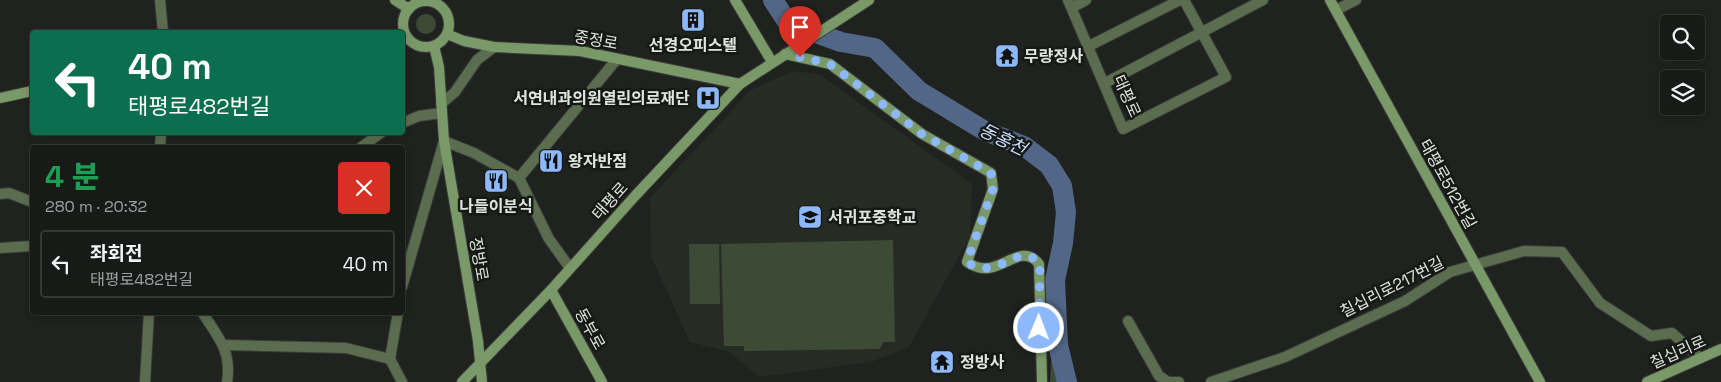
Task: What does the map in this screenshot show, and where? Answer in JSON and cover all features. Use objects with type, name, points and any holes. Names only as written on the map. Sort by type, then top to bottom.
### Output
[{"type":"main road","points":[[395,0],[409,9]]},
{"type":"main road","points":[[734,0],[772,62]]},
{"type":"main road","name":"태평로","points":[[462,382],[551,290],[740,84],[869,0]]},
{"type":"main road","name":"태평로512번길","points":[[1330,0],[1540,382]]},
{"type":"main road","points":[[404,30],[403,24],[409,9],[425,1],[437,2],[448,18],[447,34],[441,42],[434,46],[420,47],[407,43]]},
{"type":"main road","name":"중정로","points":[[447,34],[494,47],[580,51],[740,84]]},
{"type":"main road","name":"정방로","points":[[434,46],[439,67],[444,141],[478,341],[482,382]]},
{"type":"main road","points":[[787,52],[830,64],[922,134],[991,173],[993,189],[967,262],[976,268],[992,269],[1022,255],[1034,257],[1040,264],[1042,382]]},
{"type":"main road","points":[[0,98],[30,91]]},
{"type":"main road","name":"동부로","points":[[551,290],[602,382]]},
{"type":"main road","name":"칠십리로","points":[[1646,382],[1721,349]]},
{"type":"street","points":[[160,0],[163,30]]},
{"type":"street","points":[[1070,4],[1086,0]]},
{"type":"street","points":[[1089,46],[1180,0]]},
{"type":"street","points":[[1184,0],[1201,32]]},
{"type":"street","points":[[1105,84],[1263,0]]},
{"type":"street","points":[[1336,10],[1356,0]]},
{"type":"street","name":"태평로","points":[[1070,4],[1123,129],[1226,77],[1201,32]]},
{"type":"street","points":[[405,122],[441,108],[455,92],[476,60],[494,47]]},
{"type":"street","points":[[518,178],[617,59]]},
{"type":"street","points":[[364,145],[378,135]]},
{"type":"street","points":[[405,276],[444,141],[474,153],[518,178],[549,238],[570,268]]},
{"type":"street","points":[[0,194],[9,193],[30,201]]},
{"type":"street","points":[[0,248],[30,246]]},
{"type":"street","name":"칠십리로217번길","points":[[1211,382],[1270,364],[1405,300],[1450,272],[1524,251],[1562,252],[1600,303],[1651,336],[1672,333],[1700,358]]},
{"type":"street","points":[[145,382],[149,315]]},
{"type":"street","points":[[204,315],[224,345],[230,365],[227,382]]},
{"type":"street","points":[[398,315],[390,360],[402,382]]},
{"type":"street","points":[[1128,321],[1159,376],[1168,382],[1179,382]]},
{"type":"street","points":[[224,345],[346,348],[390,360]]},
{"type":"shaded area","name":"서귀포중학교","points":[[793,71],[819,74],[972,184],[970,236],[909,347],[871,362],[759,377],[729,352],[690,342],[651,256],[650,198],[751,90]]},
{"type":"green space","points":[[422,14],[430,14],[436,20],[436,28],[430,34],[422,34],[416,28],[416,20]]},
{"type":"green space","points":[[893,240],[895,342],[883,342],[880,349],[744,351],[744,346],[724,346],[721,244]]},
{"type":"green space","points":[[689,244],[719,244],[720,304],[690,304]]},
{"type":"green space","points":[[1055,292],[1062,382],[1050,382]]},
{"type":"waterway","name":"동홍천","points":[[773,0],[788,23],[841,42],[875,48],[919,91],[985,131],[1024,146],[1049,165],[1062,186],[1066,212],[1063,243],[1055,280],[1058,345],[1067,382]]},
{"type":"place","name":"선경오피스텔","points":[[693,20]]},
{"type":"place","name":"무량정사","points":[[1007,56]]},
{"type":"place","name":"서연내과의원열린의료재단","points":[[708,98]]},
{"type":"place","name":"왕자반점","points":[[551,161]]},
{"type":"place","name":"나들이분식","points":[[496,181]]},
{"type":"place","name":"서귀포중학교","points":[[810,217]]},
{"type":"place","name":"정방사","points":[[942,362]]},
{"type":"route","points":[[800,57],[830,64],[922,134],[976,162],[991,173],[993,189],[967,262],[976,268],[992,269],[1022,255],[1034,257],[1040,264],[1039,328]]}]
